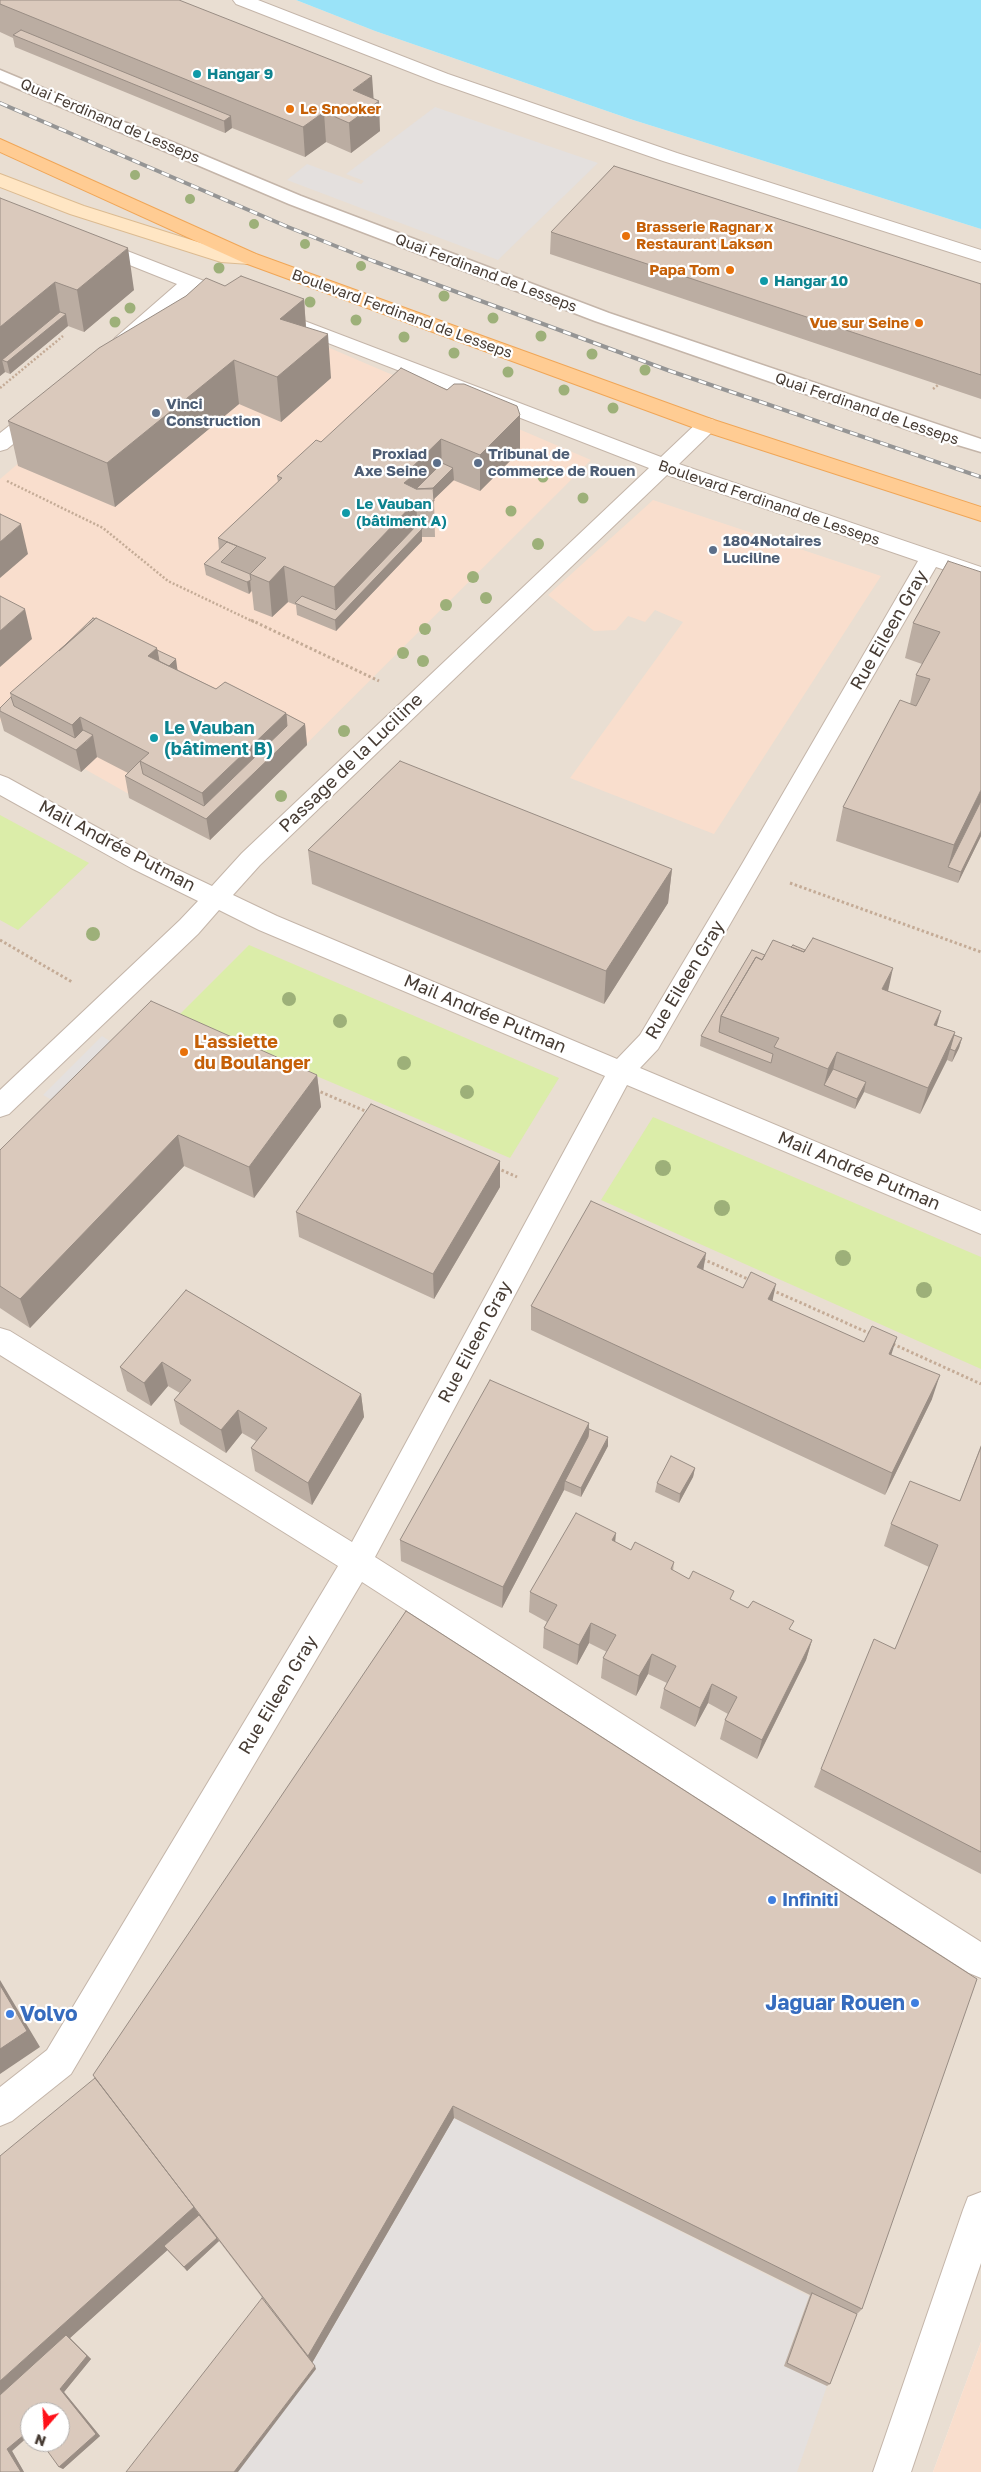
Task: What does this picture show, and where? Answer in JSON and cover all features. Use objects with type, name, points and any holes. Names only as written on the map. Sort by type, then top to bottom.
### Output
[{"type":"main road","name":"Boulevard Ferdinand de Lesseps","points":[[0,145],[249,258],[707,426],[981,514]]},
{"type":"street","points":[[242,0],[442,78],[670,157],[981,256]]},
{"type":"street","name":"Boulevard Ferdinand de Lesseps","points":[[0,180],[77,210],[221,256],[249,258]]},
{"type":"street","name":"Boulevard Ferdinand de Lesseps","points":[[73,235],[664,466],[981,575]]},
{"type":"street","points":[[108,354],[191,282]]},
{"type":"street","points":[[0,444],[56,399]]},
{"type":"street","name":"Passage de la Luciline","points":[[0,1106],[189,927],[250,859],[707,426]]},
{"type":"street","name":"Rue Eileen Gray","points":[[0,2108],[59,2062],[357,1562],[620,1071],[649,1042],[751,870],[930,559]]},
{"type":"street","name":"Mail Andrée Putman","points":[[0,784],[140,862],[268,923],[981,1223]]},
{"type":"street","points":[[0,1340],[357,1562],[981,1962]]},
{"type":"street","points":[[892,2472],[981,2210]]},
{"type":"lane","name":"Quai Ferdinand de Lesseps","points":[[0,75],[295,200],[592,314],[928,430],[981,446]]},
{"type":"path","points":[[0,388],[63,336]]},
{"type":"path","points":[[0,478],[103,528],[168,581],[418,700]]},
{"type":"path","points":[[751,870],[981,952]]},
{"type":"path","points":[[0,940],[72,982]]},
{"type":"shaded area","points":[[0,0],[296,0],[375,31],[630,119],[981,229],[981,2342],[933,2472],[0,2472]]},
{"type":"shaded area","points":[[435,107],[598,163],[498,260],[287,180],[307,164],[361,184],[364,181],[346,174]]},
{"type":"shaded area","points":[[213,298],[591,460],[210,840],[0,721],[0,479]]},
{"type":"shaded area","points":[[653,500],[881,576],[714,834],[570,778],[683,622],[655,610],[645,622],[628,616],[616,630],[594,631],[548,595]]},
{"type":"shaded area","points":[[102,1036],[118,1046],[59,1104],[43,1095]]},
{"type":"shaded area","points":[[454,2118],[809,2296],[784,2366],[827,2386],[797,2472],[236,2472],[316,2369],[312,2363]]},
{"type":"shaded area","points":[[981,2342],[981,2472],[933,2472]]},
{"type":"green space","points":[[0,815],[89,863],[18,930],[0,920]]},
{"type":"green space","points":[[249,945],[559,1078],[510,1158],[177,1017]]},
{"type":"green space","points":[[653,1117],[981,1257],[981,1369],[601,1200]]},
{"type":"water","points":[[296,0],[981,0],[981,229],[630,119],[375,31]]},
{"type":"building","points":[[0,0],[179,0],[372,76],[353,90],[379,101],[349,123],[324,112],[303,127],[0,4]]},
{"type":"building","points":[[21,30],[231,116],[224,121],[13,35]]},
{"type":"building","name":"Hangar 10","points":[[614,166],[981,284],[981,375],[551,232]]},
{"type":"building","points":[[0,198],[128,248],[77,290],[55,282],[0,327]]},
{"type":"building","points":[[241,276],[304,299],[280,319],[328,334],[277,377],[234,360],[107,463],[8,421],[99,348],[186,296],[206,278],[225,286]]},
{"type":"building","points":[[60,312],[66,314],[7,362],[2,360]]},
{"type":"building","name":"Le Vauban (bâtiment A)","points":[[401,368],[447,390],[454,384],[464,384],[517,406],[520,415],[480,455],[441,439],[404,475],[410,478],[404,483],[416,489],[433,488],[434,501],[416,501],[334,587],[284,566],[269,582],[250,574],[266,558],[218,538],[282,478],[277,476],[316,440],[321,442]]},
{"type":"building","points":[[442,463],[453,468],[432,489],[416,489]]},
{"type":"building","points":[[0,514],[21,524],[0,542]]},
{"type":"building","points":[[417,525],[422,525],[422,529],[335,620],[295,603],[302,596],[336,610]]},
{"type":"building","points":[[227,542],[237,546],[221,562],[250,574],[251,580],[247,582],[204,564]]},
{"type":"building","points":[[948,561],[981,572],[981,790],[954,845],[843,807],[900,700],[916,706],[930,679],[916,675],[940,632],[913,623]]},
{"type":"building","points":[[0,596],[25,609],[0,631]]},
{"type":"building","points":[[93,618],[95,619],[59,651]]},
{"type":"building","points":[[96,618],[157,648],[148,656],[216,689],[225,682],[286,713],[202,793],[140,761],[149,753],[80,717],[72,725],[10,693]]},
{"type":"building","points":[[157,650],[176,659],[169,666],[159,661]]},
{"type":"building","points":[[11,697],[14,706],[75,738],[83,730],[93,735],[76,750],[0,711],[0,708]]},
{"type":"building","points":[[286,714],[305,724],[206,819],[125,776],[140,761],[143,774],[204,806],[287,726]]},
{"type":"building","points":[[400,761],[672,869],[606,971],[308,850]]},
{"type":"building","points":[[981,801],[981,831],[961,872],[948,867]]},
{"type":"building","points":[[813,938],[893,968],[882,989],[941,1011],[934,1025],[955,1032],[928,1088],[837,1052],[828,1069],[774,1047],[779,1038],[721,1016],[756,957],[762,960],[773,940],[804,952]]},
{"type":"building","points":[[793,945],[805,950],[804,952],[791,947]]},
{"type":"building","points":[[752,950],[765,955],[762,960],[756,957],[721,1016],[719,1032],[773,1054],[771,1063],[701,1036]]},
{"type":"building","points":[[151,1001],[317,1075],[249,1167],[178,1135],[20,1299],[0,1286],[0,1150]]},
{"type":"building","points":[[954,1035],[962,1038],[955,1051],[950,1049]]},
{"type":"building","points":[[833,1069],[866,1082],[857,1099],[824,1085]]},
{"type":"building","points":[[371,1104],[500,1161],[433,1274],[296,1212]]},
{"type":"building","points":[[591,1201],[706,1253],[697,1267],[743,1288],[751,1272],[776,1284],[768,1299],[864,1342],[872,1326],[897,1337],[889,1354],[940,1375],[892,1473],[531,1306]]},
{"type":"building","points":[[186,1290],[361,1394],[308,1483],[251,1448],[267,1428],[238,1410],[221,1430],[174,1400],[191,1380],[162,1362],[144,1383],[120,1367]]},
{"type":"building","points":[[490,1380],[589,1423],[503,1587],[400,1540]]},
{"type":"building","points":[[589,1429],[608,1437],[581,1488],[565,1481],[588,1437]]},
{"type":"building","points":[[981,1447],[981,1852],[821,1769],[874,1639],[895,1649],[938,1545],[891,1524],[910,1481],[960,1501]]},
{"type":"building","points":[[671,1456],[695,1468],[680,1494],[657,1483]]},
{"type":"building","points":[[576,1513],[616,1533],[612,1540],[631,1550],[635,1542],[674,1562],[671,1569],[689,1579],[693,1571],[734,1591],[730,1599],[748,1608],[753,1601],[794,1621],[789,1629],[812,1640],[762,1740],[725,1720],[737,1697],[712,1684],[700,1708],[664,1689],[676,1666],[652,1654],[639,1676],[603,1658],[616,1635],[591,1623],[579,1645],[544,1628],[557,1605],[530,1592]]},
{"type":"building","points":[[406,1611],[977,1979],[862,2309],[453,2106],[308,2356],[93,2075]]},
{"type":"building","points":[[0,1985],[27,2031],[0,2049]]},
{"type":"building","points":[[95,2078],[194,2207],[0,2381],[0,2156]]},
{"type":"building","points":[[199,2215],[217,2238],[184,2267],[164,2246]]},
{"type":"building","points":[[812,2293],[857,2314],[830,2384],[787,2363]]},
{"type":"building","points":[[262,2298],[315,2366],[234,2472],[126,2472]]},
{"type":"building","points":[[66,2335],[87,2356],[60,2389],[96,2434],[59,2467],[48,2452],[70,2452],[70,2402],[20,2402],[20,2438],[7,2449],[21,2472],[0,2472],[0,2395]]},
{"type":"railway","points":[[0,103],[288,227],[373,261],[670,371],[981,477]]},
{"type":"place","name":"Hangar 9","points":[[197,74]]},
{"type":"place","name":"Le Snooker","points":[[290,109]]},
{"type":"place","name":"Brasserie Ragnar x Restaurant Laksøn","points":[[626,236]]},
{"type":"place","name":"Papa Tom","points":[[730,270]]},
{"type":"place","name":"Hangar 10","points":[[764,281]]},
{"type":"place","name":"Vue sur Seine","points":[[919,323]]},
{"type":"place","name":"Vinci Construction","points":[[156,413]]},
{"type":"place","name":"Proxiad Axe Seine","points":[[437,463]]},
{"type":"place","name":"Tribunal de commerce de Rouen","points":[[478,463]]},
{"type":"place","name":"Le Vauban (bâtiment A)","points":[[346,513]]},
{"type":"place","name":"1804Notaires Luciline","points":[[713,550]]},
{"type":"place","name":"Le Vauban (bâtiment B)","points":[[154,738]]},
{"type":"place","name":"L'assiette du Boulanger","points":[[184,1052]]},
{"type":"place","name":"Infiniti","points":[[772,1900]]},
{"type":"place","name":"Jaguar Rouen","points":[[915,2003]]},
{"type":"place","name":"Volvo","points":[[10,2014]]}]
